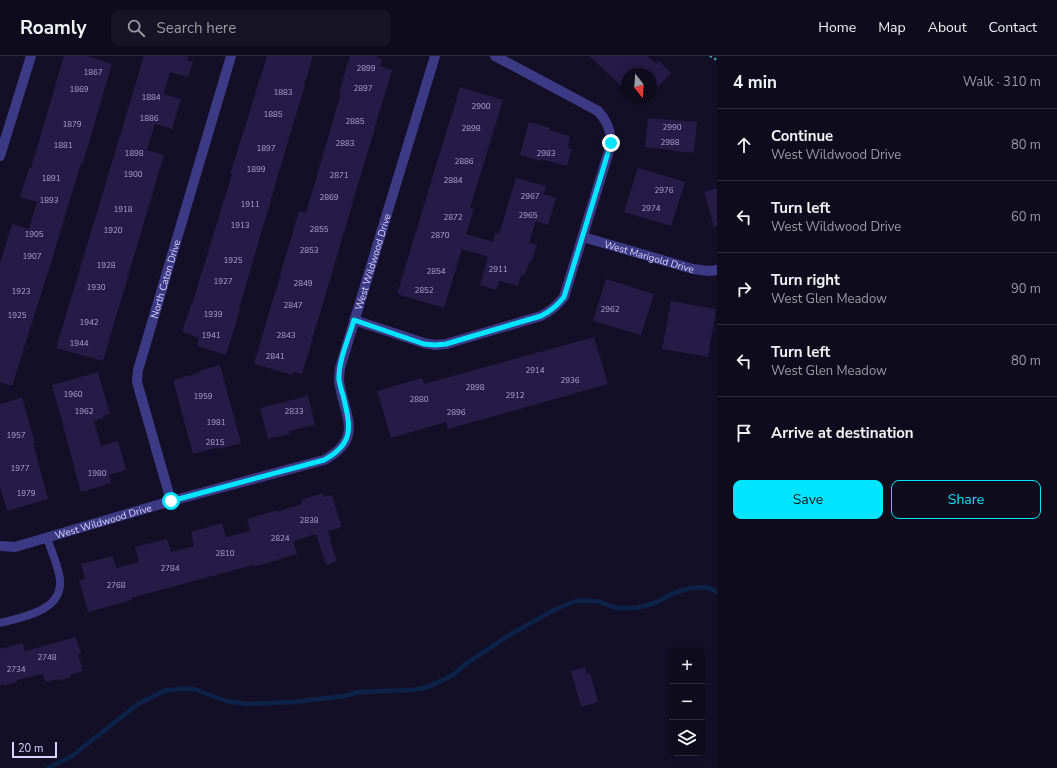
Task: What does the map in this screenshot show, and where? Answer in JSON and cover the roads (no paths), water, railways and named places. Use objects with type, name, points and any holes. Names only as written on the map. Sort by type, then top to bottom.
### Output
[{"type":"street","points":[[0,156],[31,56]]},
{"type":"street","name":"North Caton Drive","points":[[171,501],[137,382],[138,370],[231,56]]},
{"type":"street","name":"West Wildwood Drive","points":[[0,546],[14,546],[171,501],[324,460],[343,446],[348,435],[349,420],[339,380],[340,368],[435,56]]},
{"type":"street","points":[[354,320],[424,344],[446,344],[541,316],[558,306],[564,297],[609,151],[611,136],[604,117],[598,111],[495,56]]},
{"type":"street","name":"West Marigold Drive","points":[[583,237],[694,269],[709,271],[717,270]]},
{"type":"lane","points":[[0,623],[40,611],[54,600],[58,593],[60,579],[47,537]]},
{"type":"waterway","points":[[48,768],[72,756],[138,704],[164,691],[194,689],[226,701],[246,704],[293,702],[345,696],[358,692],[412,690],[428,687],[453,675],[467,663],[511,634],[554,610],[576,601],[597,601],[616,608],[637,608],[657,602],[674,593],[690,588],[707,587],[717,592]]}]
